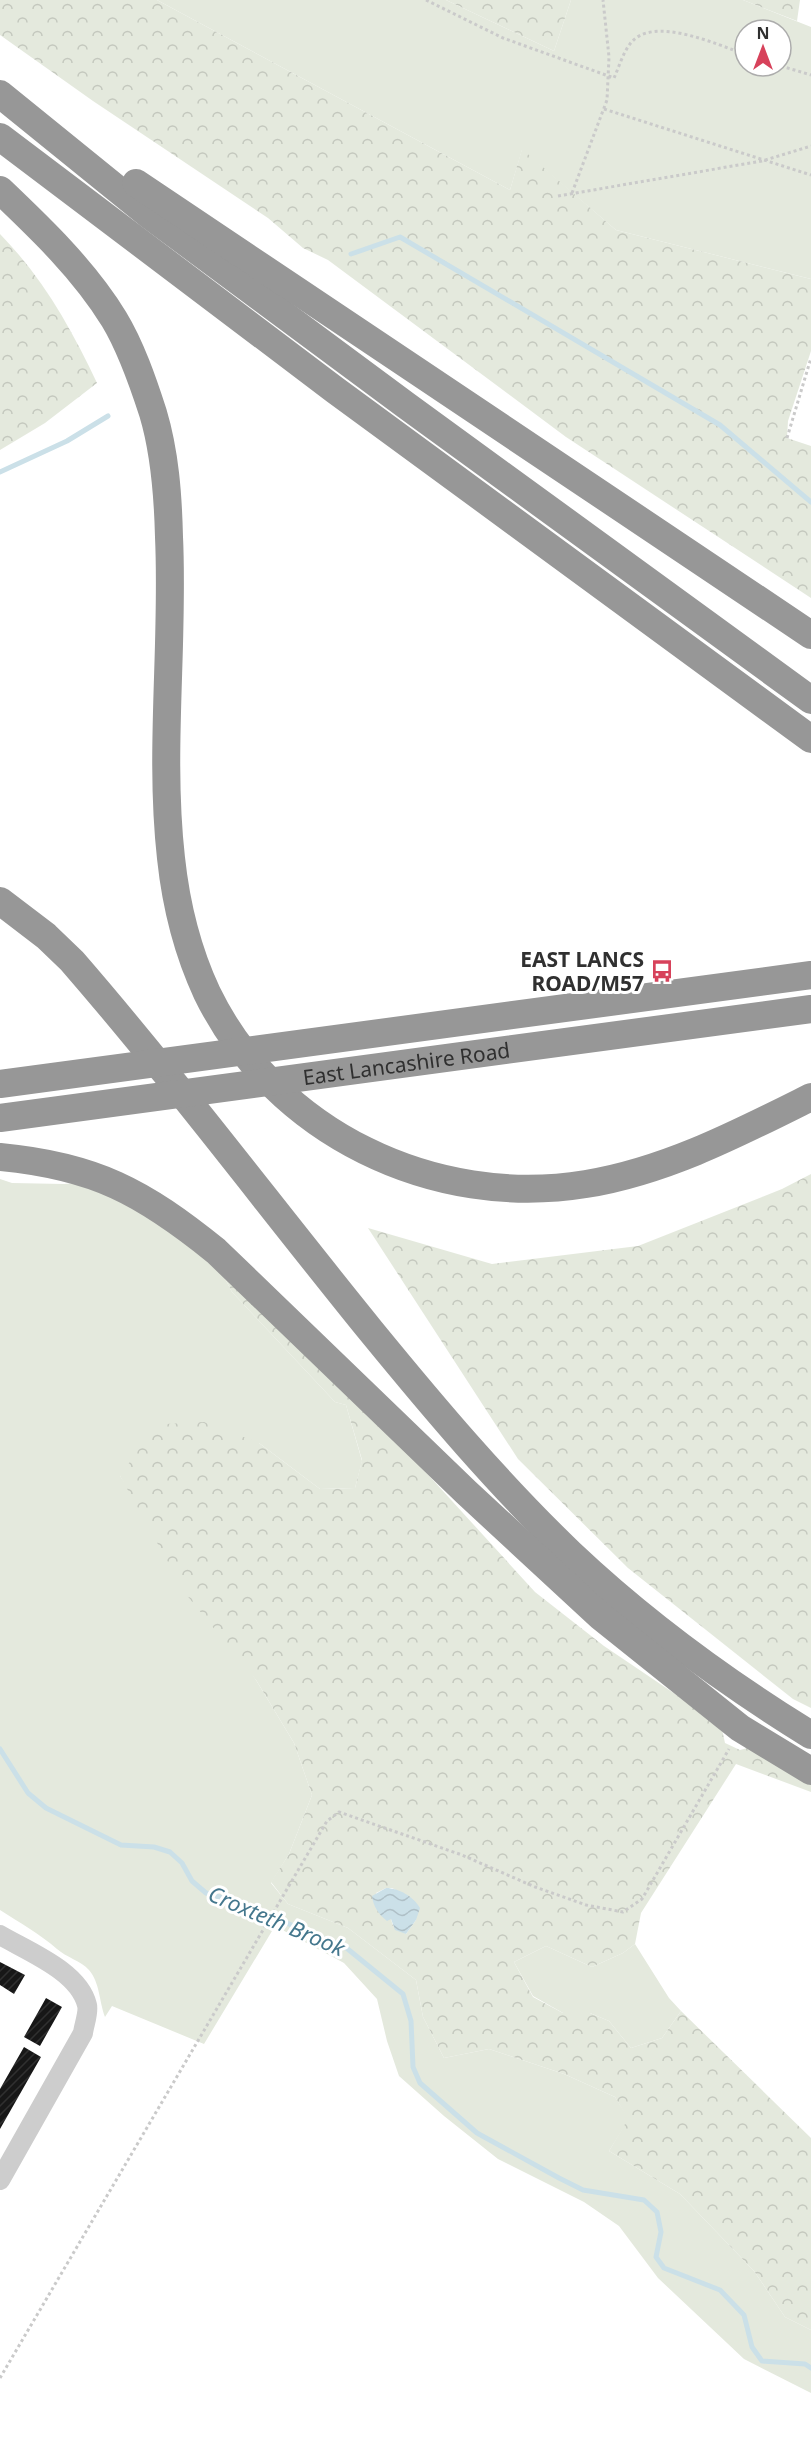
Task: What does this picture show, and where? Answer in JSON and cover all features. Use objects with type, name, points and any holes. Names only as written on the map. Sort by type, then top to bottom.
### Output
[{"type":"highway","points":[[4,97],[163,200],[811,635]]},
{"type":"highway","points":[[4,97],[148,214],[811,700]]},
{"type":"highway","points":[[0,138],[326,384],[811,739]]},
{"type":"highway","points":[[0,190],[78,271],[114,319],[138,371],[153,414],[163,460],[168,509],[171,579],[167,819],[175,891],[188,945],[201,979],[227,1027],[254,1064],[288,1100],[338,1137],[387,1162],[450,1182],[503,1189],[550,1188],[624,1176],[664,1164],[735,1135],[811,1096]]},
{"type":"highway","points":[[0,901],[46,936],[100,993],[449,1424],[499,1481],[563,1546],[621,1598],[684,1649],[754,1699],[811,1735]]},
{"type":"highway","name":"East Lancashire Road","points":[[0,1084],[811,975]]},
{"type":"highway","name":"East Lancashire Road","points":[[0,1118],[811,1009]]},
{"type":"highway","points":[[0,1157],[52,1164],[109,1181],[146,1200],[190,1230],[216,1251],[466,1492],[600,1617],[740,1728],[811,1771]]},
{"type":"street","points":[[0,1935],[65,1972],[80,1988],[88,2006],[83,2032],[0,2180]]},
{"type":"path","points":[[426,0],[503,38],[614,78],[631,42],[647,32],[670,30],[733,50]]},
{"type":"path","points":[[572,193],[607,100],[609,57],[603,0]]},
{"type":"path","points":[[793,70],[811,75]]},
{"type":"path","points":[[604,110],[811,175]]},
{"type":"path","points":[[558,196],[762,161],[811,146]]},
{"type":"path","points":[[787,438],[811,358]]},
{"type":"path","points":[[0,2378],[327,1821],[339,1812],[462,1855],[535,1887],[586,1905],[623,1912],[642,1899],[740,1728]]},
{"type":"green space","points":[[0,0],[157,0],[510,190],[522,149],[616,230],[811,279],[811,351],[788,421],[787,438],[811,446],[811,598],[566,437],[328,260],[303,248],[268,218],[93,101],[0,35]]},
{"type":"green space","points":[[157,0],[446,0],[554,51],[571,0],[743,0],[788,18],[733,18],[733,78],[793,78],[793,20],[811,27],[811,279],[616,230],[522,150],[510,190]]},
{"type":"green space","points":[[446,0],[571,0],[554,51]]},
{"type":"green space","points":[[743,0],[800,0],[797,21]]},
{"type":"green space","points":[[0,234],[30,268],[55,304],[97,383],[45,423],[0,450]]},
{"type":"green space","points":[[811,1174],[811,1708],[793,1699],[628,1568],[518,1459],[368,1228],[492,1264],[638,1246],[782,1189]]},
{"type":"green space","points":[[0,1179],[12,1183],[89,1182],[119,1195],[220,1269],[232,1292],[335,1402],[346,1405],[362,1461],[355,1488],[320,1489],[259,1443],[120,1476],[256,1680],[294,1743],[312,1795],[289,1854],[271,1883],[288,1904],[348,1928],[416,1980],[423,2017],[444,2058],[489,2049],[564,2074],[615,2097],[629,2119],[609,2151],[680,2194],[754,2271],[785,2317],[811,2330],[811,2393],[744,2359],[658,2278],[619,2226],[584,2202],[498,2159],[399,2076],[387,2041],[377,1999],[344,1963],[275,1926],[204,2044],[112,2006],[105,2017],[97,1986],[89,1970],[0,1910]]},
{"type":"green space","points":[[220,1269],[401,1445],[535,1592],[604,1646],[721,1725],[725,1743],[740,1750],[755,1746],[811,1780],[811,1792],[736,1764],[641,1913],[635,1944],[623,1953],[592,1967],[546,1946],[514,1962],[533,1997],[563,2013],[590,2013],[609,2021],[631,2048],[662,2038],[681,2011],[811,2138],[811,2330],[785,2317],[754,2271],[680,2194],[609,2151],[628,2119],[615,2097],[564,2074],[489,2049],[444,2058],[423,2017],[416,1980],[348,1928],[288,1904],[271,1882],[289,1854],[312,1795],[294,1743],[256,1680],[185,1593],[120,1476],[141,1446],[165,1424],[204,1422],[259,1443],[320,1489],[355,1488],[362,1460],[346,1405],[335,1402],[232,1292]],"holes":[[[392,1888],[411,1898],[416,1920],[406,1934],[393,1926],[376,1893]]]},
{"type":"green space","points":[[635,1944],[669,1998],[681,2011],[662,2038],[631,2048],[609,2021],[590,2013],[563,2013],[533,1996],[514,1962],[546,1946],[592,1967],[623,1953]]},
{"type":"water","points":[[386,1888],[406,1894],[420,1908],[416,1920],[406,1934],[395,1930],[391,1919],[387,1921],[375,1907],[372,1896]]},
{"type":"building","points":[[0,1962],[25,1975],[14,1994],[0,1985]]},
{"type":"building","points":[[46,1998],[62,2007],[40,2046],[24,2037]]},
{"type":"building","points":[[24,2047],[41,2057],[0,2129],[0,2089]]},
{"type":"waterway","points":[[351,254],[400,237],[720,425],[811,502]]},
{"type":"waterway","points":[[0,472],[67,441],[108,416]]},
{"type":"waterway","name":"Croxteth Brook","points":[[0,1749],[28,1793],[46,1808],[121,1845],[154,1847],[170,1852],[182,1863],[192,1881],[206,1893],[253,1907],[302,1930],[344,1946],[403,1994],[411,2021],[413,2067],[420,2083],[477,2133],[559,2178],[583,2190],[644,2200],[657,2212],[661,2232],[656,2257],[664,2268],[720,2290],[744,2315],[752,2347],[762,2361],[805,2364],[811,2368]]},
{"type":"place","name":"EAST LANCS ROAD/M57","points":[[662,971]]}]
